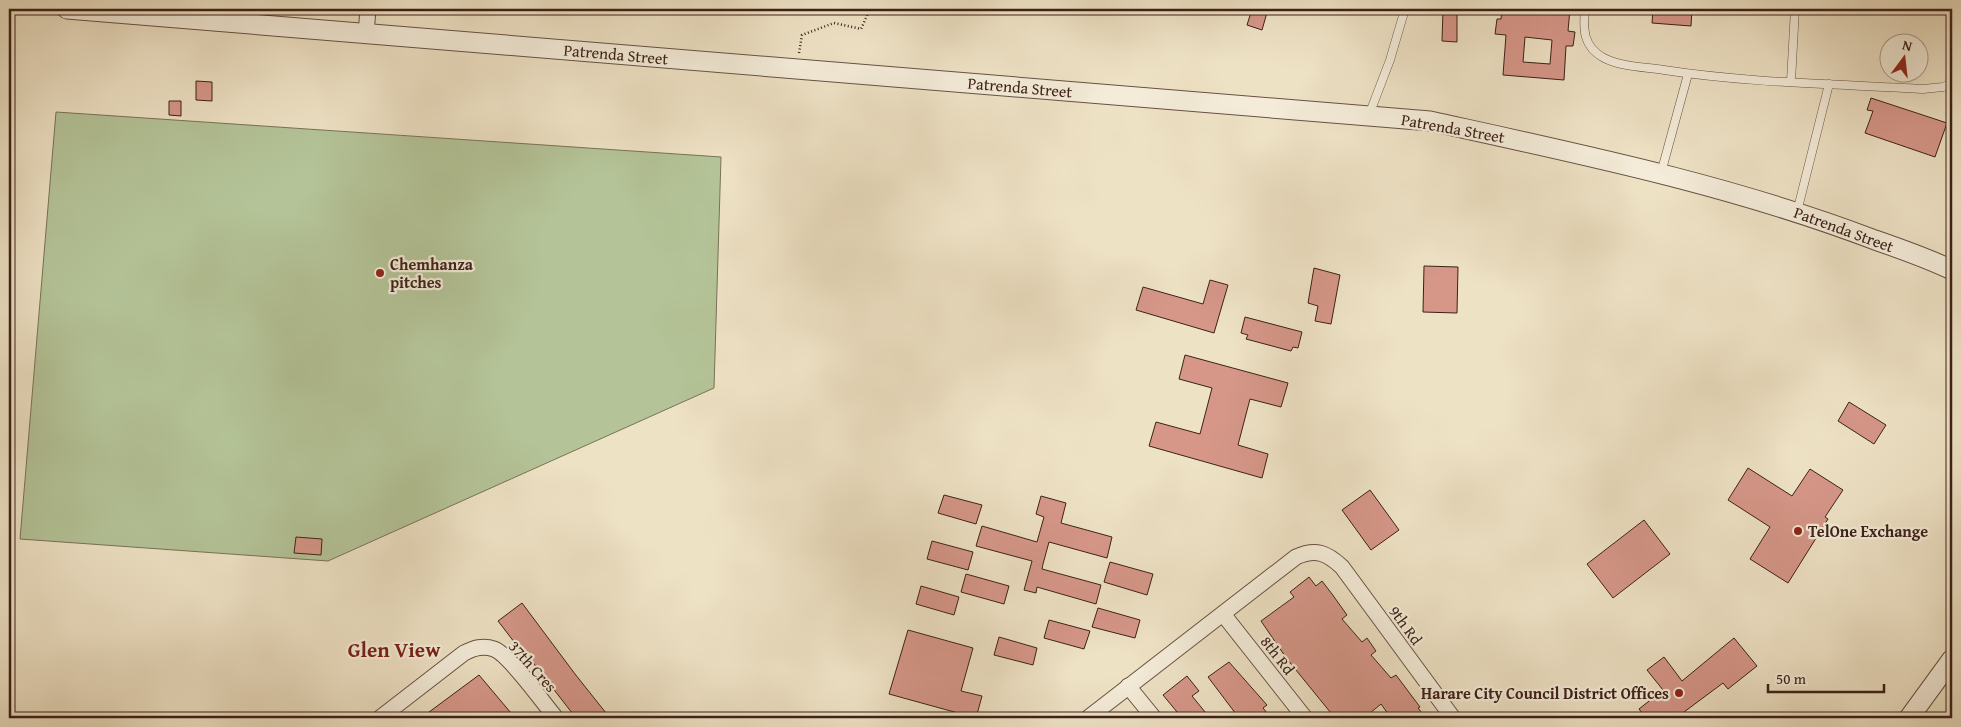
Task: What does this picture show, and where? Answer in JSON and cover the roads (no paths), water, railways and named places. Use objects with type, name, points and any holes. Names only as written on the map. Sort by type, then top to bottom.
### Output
[{"type":"street","name":"Patrenda Street","points":[[68,9],[1430,121],[1661,173],[1797,212],[1952,270]]},
{"type":"street","points":[[366,34],[368,9]]},
{"type":"street","name":"9th Rd","points":[[1223,614],[1296,557],[1307,552],[1328,554],[1342,567],[1453,718]]},
{"type":"street","points":[[1088,718],[1223,614]]},
{"type":"street","name":"8th Rd","points":[[1223,614],[1305,718]]},
{"type":"street","name":"37th Cres","points":[[388,716],[464,653],[476,647],[494,649],[506,658],[556,718]]},
{"type":"street","points":[[1910,718],[1952,659]]},
{"type":"street","points":[[1128,686],[1154,718]]},
{"type":"lane","points":[[1369,115],[1390,60],[1405,9]]},
{"type":"lane","points":[[1584,9],[1583,31],[1590,47],[1603,57],[1632,66],[1688,74],[1923,89],[1943,87],[1952,83]]},
{"type":"lane","points":[[1791,81],[1795,9]]},
{"type":"lane","points":[[1661,173],[1688,74]]},
{"type":"lane","points":[[1797,212],[1829,84]]},
{"type":"place","name":"Chemhanza pitches","points":[[380,273]]},
{"type":"place","name":"TelOne Exchange","points":[[1798,531]]},
{"type":"place","name":"Harare City Council District Offices","points":[[1679,693]]},
{"type":"district","name":"Glen View","points":[[394,650]]}]
